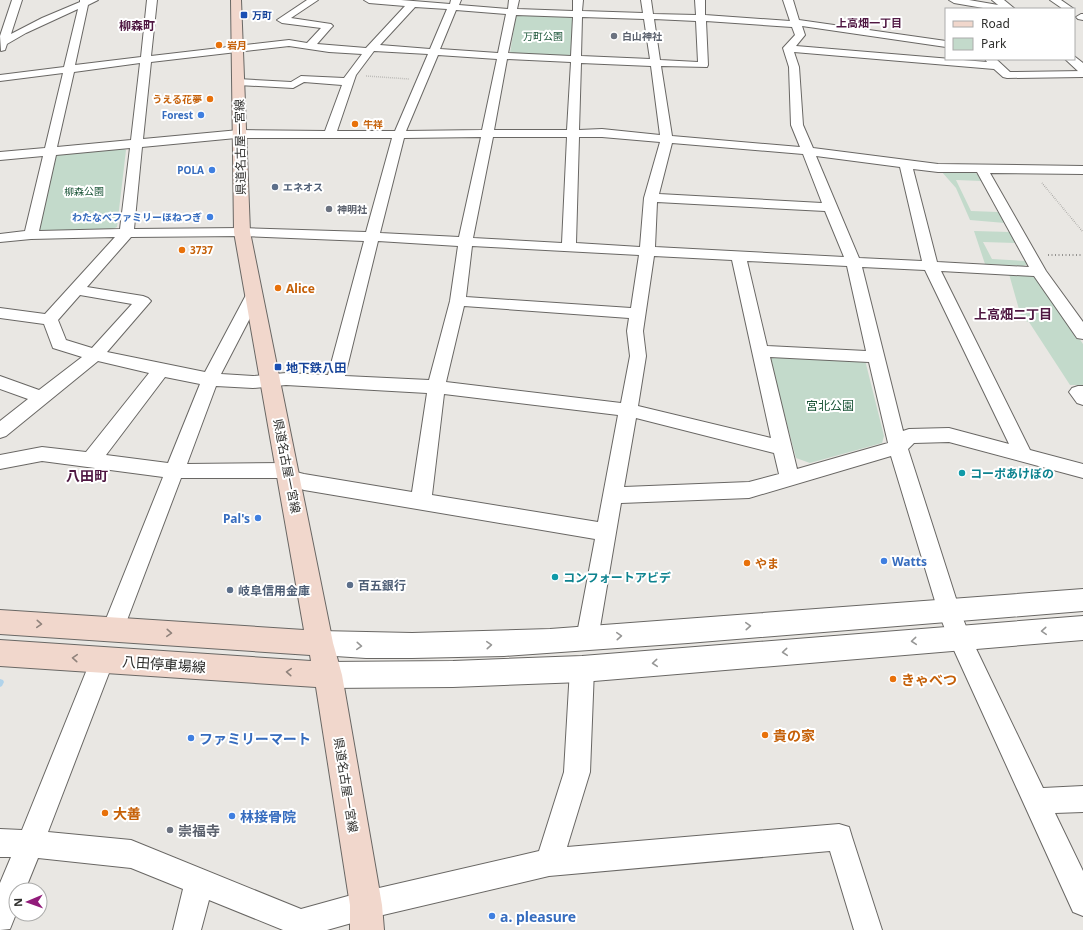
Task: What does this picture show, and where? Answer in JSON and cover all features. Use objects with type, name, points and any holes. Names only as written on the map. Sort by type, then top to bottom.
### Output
[{"type":"main road","name":"県道名古屋一宮線","points":[[236,0],[242,232],[320,643],[328,675],[366,918]]},
{"type":"main road","points":[[0,622],[320,643]]},
{"type":"main road","name":"八田停車場線","points":[[0,653],[328,675]]},
{"type":"street","points":[[1,46],[4,28],[15,18],[16,0]]},
{"type":"street","points":[[49,320],[127,233],[152,0]]},
{"type":"street","points":[[310,46],[328,26],[282,20],[313,0]]},
{"type":"street","points":[[372,0],[412,4],[513,6],[578,14],[796,23],[945,44]]},
{"type":"street","points":[[569,248],[578,0]]},
{"type":"street","points":[[587,639],[638,356],[635,331],[646,252],[651,198],[667,139],[646,0]]},
{"type":"street","points":[[0,78],[237,48],[289,43],[310,46],[703,66],[700,0]]},
{"type":"street","points":[[788,0],[800,35],[788,48]]},
{"type":"street","points":[[954,0],[976,7],[990,8]]},
{"type":"street","points":[[997,0],[1009,8]]},
{"type":"street","points":[[1055,0],[1067,8]]},
{"type":"street","points":[[1,46],[16,34],[87,1]]},
{"type":"street","points":[[31,235],[49,152],[87,1]]},
{"type":"street","points":[[330,134],[350,79],[370,49],[412,4]]},
{"type":"street","points":[[335,381],[374,237],[399,134],[454,4]]},
{"type":"street","points":[[421,501],[436,387],[458,301],[462,260],[513,6]]},
{"type":"street","points":[[0,16],[15,18]]},
{"type":"street","points":[[788,48],[945,59]]},
{"type":"street","points":[[788,48],[794,67],[797,125],[853,262],[898,447],[949,611],[959,637],[1083,902]]},
{"type":"street","points":[[953,60],[994,63],[1008,75],[1083,74]]},
{"type":"street","points":[[1072,60],[1083,69]]},
{"type":"street","points":[[238,82],[293,85],[301,79],[350,79]]},
{"type":"street","points":[[0,156],[239,134],[487,134],[573,132],[602,133],[807,151],[938,168],[1030,168],[1083,170]]},
{"type":"street","points":[[906,164],[930,265],[1023,454]]},
{"type":"street","points":[[981,168],[1039,272],[1083,334]]},
{"type":"street","points":[[651,198],[830,207]]},
{"type":"street","points":[[0,238],[31,235],[242,232],[374,237],[739,257],[930,265],[1039,272]]},
{"type":"street","points":[[739,257],[789,478]]},
{"type":"street","points":[[0,431],[95,355],[143,301],[77,290]]},
{"type":"street","points":[[114,629],[210,380],[254,295]]},
{"type":"street","points":[[458,301],[637,314]]},
{"type":"street","points":[[0,314],[49,320],[54,325],[59,344],[95,355],[210,380],[270,382],[286,379],[436,387],[628,410],[782,448]]},
{"type":"street","points":[[760,351],[877,357]]},
{"type":"street","points":[[91,460],[160,370]]},
{"type":"street","points":[[0,382],[42,398]]},
{"type":"street","points":[[1083,392],[1078,392],[1083,399]]},
{"type":"street","points":[[613,495],[749,490],[898,447],[910,436],[949,434],[1083,471]]},
{"type":"street","points":[[0,462],[42,454],[175,471],[268,471],[288,473],[304,482],[606,532]]},
{"type":"street","points":[[320,643],[371,646],[468,646],[587,639],[1083,600]]},
{"type":"street","points":[[328,675],[453,674],[582,669],[1083,628]]},
{"type":"street","points":[[0,919],[102,660]]},
{"type":"street","points":[[549,862],[577,772],[582,669]]},
{"type":"street","points":[[1036,801],[1083,799]]},
{"type":"street","points":[[0,843],[29,844],[131,854],[301,923],[366,918],[549,862],[839,836],[868,930]]},
{"type":"street","points":[[187,930],[199,881]]},
{"type":"path","points":[[350,79],[422,80]]},
{"type":"path","points":[[1030,168],[1083,232]]},
{"type":"path","points":[[1029,254],[1083,255]]},
{"type":"green space","name":"万町公園","points":[[516,15],[570,16],[573,18],[571,56],[510,53]]},
{"type":"green space","name":"柳森公園","points":[[121,148],[126,150],[117,227],[113,229],[42,231],[38,228],[54,156],[58,154]]},
{"type":"green space","points":[[941,171],[972,171],[977,174],[982,181],[956,180],[971,211],[998,212],[1005,223],[970,220],[956,188]]},
{"type":"green space","points":[[974,231],[1010,232],[1016,243],[983,242],[992,259],[1026,261],[1028,264],[1023,266],[985,264]]},
{"type":"green space","points":[[1009,274],[1029,275],[1038,279],[1083,344],[1083,385],[1070,385],[1029,322],[1022,320]]},
{"type":"green space","name":"宮北公園","points":[[769,356],[865,360],[884,436],[882,443],[810,463],[796,458]]},
{"type":"place","name":"万町","points":[[244,15]]},
{"type":"place","name":"白山神社","points":[[614,36]]},
{"type":"place","name":"岩月","points":[[219,45]]},
{"type":"place","name":"うえる花夢","points":[[210,99]]},
{"type":"place","name":"Forest","points":[[201,115]]},
{"type":"place","name":"牛祥","points":[[355,124]]},
{"type":"place","name":"POLA","points":[[212,170]]},
{"type":"place","name":"エネオス","points":[[275,187]]},
{"type":"place","name":"神明社","points":[[329,209]]},
{"type":"place","name":"わたなべファミリーほねつぎ","points":[[210,217]]},
{"type":"place","name":"3737","points":[[182,250]]},
{"type":"place","name":"Alice","points":[[278,288]]},
{"type":"place","name":"地下鉄八田","points":[[278,367]]},
{"type":"place","name":"コーポあけぼの","points":[[962,473]]},
{"type":"place","name":"Pal's","points":[[258,518]]},
{"type":"place","name":"Watts","points":[[884,561]]},
{"type":"place","name":"やま","points":[[747,563]]},
{"type":"place","name":"コンフォートアビデ","points":[[555,577]]},
{"type":"place","name":"百五銀行","points":[[350,585]]},
{"type":"place","name":"岐阜信用金庫","points":[[230,590]]},
{"type":"place","name":"きゃべつ","points":[[893,679]]},
{"type":"place","name":"貴の家","points":[[765,735]]},
{"type":"place","name":"ファミリーマート","points":[[191,738]]},
{"type":"place","name":"大善","points":[[105,813]]},
{"type":"place","name":"林接骨院","points":[[232,816]]},
{"type":"place","name":"崇福寺","points":[[170,830]]},
{"type":"place","name":"a. pleasure","points":[[492,916]]},
{"type":"district","name":"上高畑一丁目","points":[[869,22]]},
{"type":"district","name":"柳森町","points":[[137,25]]},
{"type":"district","name":"上高畑二丁目","points":[[1013,314]]},
{"type":"district","name":"八田町","points":[[87,475]]}]
